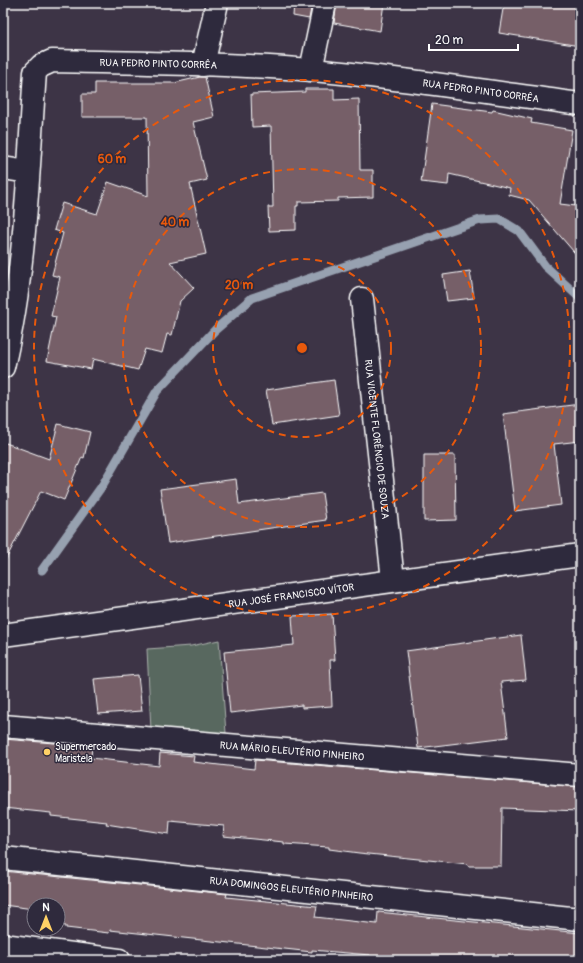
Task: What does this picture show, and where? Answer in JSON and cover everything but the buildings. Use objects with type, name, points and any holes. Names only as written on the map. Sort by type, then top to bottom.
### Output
[{"type":"street","points":[[203,65],[217,3]]},
{"type":"street","points":[[311,70],[324,3]]},
{"type":"street","name":"RUA PEDRO PINTO CORRÊA","points":[[3,367],[10,338],[19,280],[35,72],[41,66],[52,61],[203,65],[311,70],[362,75],[580,104]]},
{"type":"street","points":[[3,168],[28,172]]},
{"type":"street","name":"RUA VICENTE FLORÊNCIO DE SOUZA","points":[[362,299],[393,580]]},
{"type":"street","name":"RUA JOSÉ FRANCISCO VÍTOR","points":[[3,635],[580,555]]},
{"type":"street","name":"RUA MÁRIO ELEUTÉRIO PINHEIRO","points":[[3,726],[580,775]]},
{"type":"street","name":"RUA DOMINGOS ELEUTÉRIO PINHEIRO","points":[[3,858],[580,919]]},
{"type":"street","points":[[3,945],[119,960]]},
{"type":"green space","points":[[219,640],[226,733],[151,730],[147,649],[191,646]]},
{"type":"waterway","points":[[42,570],[102,486],[157,391],[215,330],[252,298],[480,220],[499,219],[519,231],[545,266],[580,298]]},
{"type":"place","name":"Supermercado Maristela","points":[[47,752]]}]
